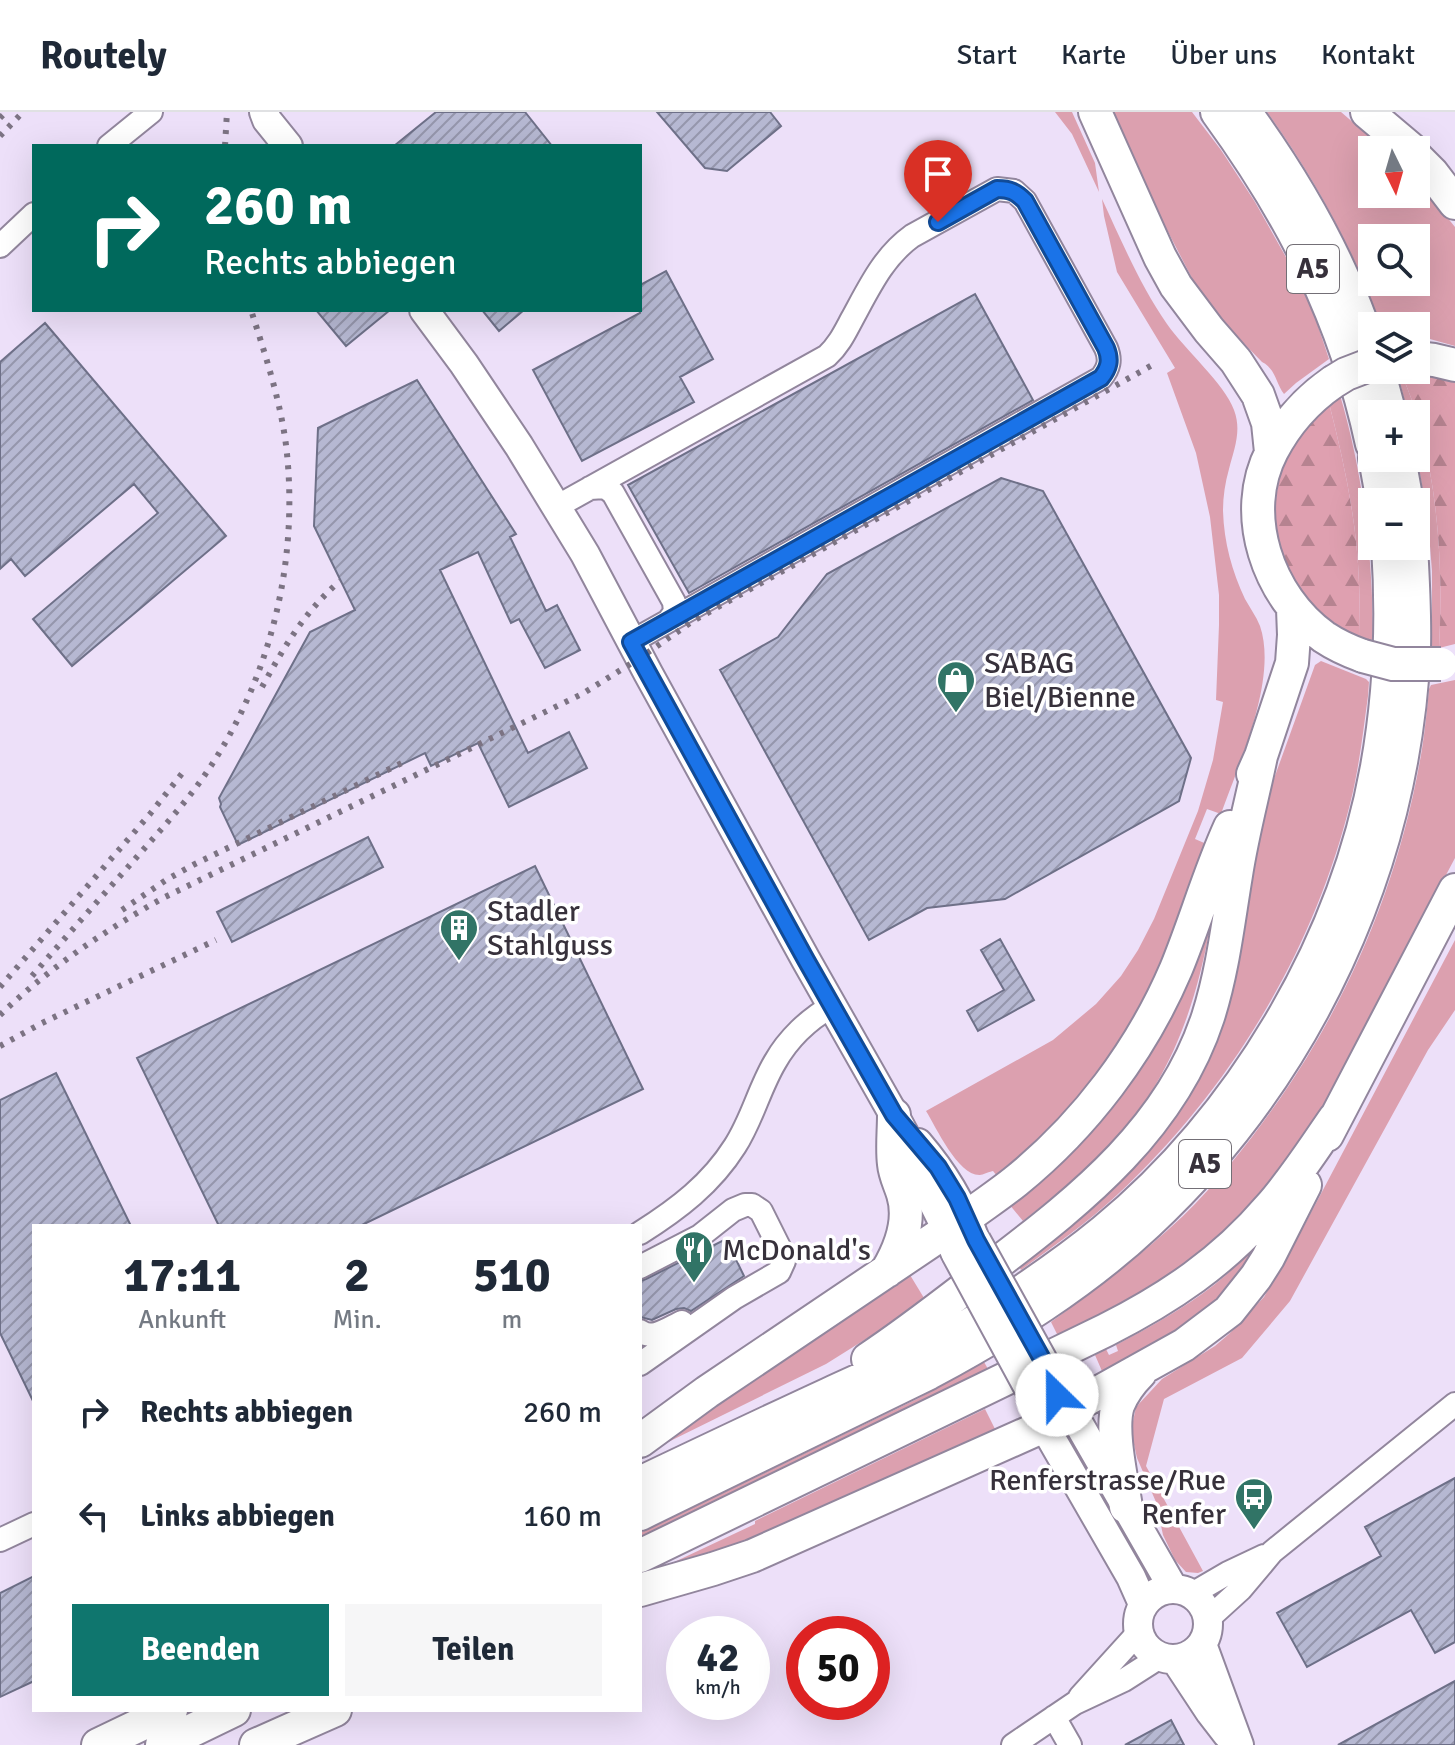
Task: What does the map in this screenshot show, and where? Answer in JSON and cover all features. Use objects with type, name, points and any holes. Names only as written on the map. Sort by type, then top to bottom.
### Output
[{"type":"highway","points":[[1095,112],[1176,286],[1236,361],[1258,395],[1268,423],[1271,452]]},
{"type":"highway","name":"A5","points":[[1217,112],[1284,213],[1321,284],[1361,400]]},
{"type":"highway","name":"A5","points":[[1245,112],[1279,161],[1322,234],[1358,316]]},
{"type":"highway","points":[[1367,112],[1394,136]]},
{"type":"highway","points":[[1430,167],[1455,188]]},
{"type":"highway","points":[[1430,171],[1455,203]]},
{"type":"highway","points":[[1430,360],[1455,365]]},
{"type":"highway","points":[[1358,369],[1333,382],[1300,409],[1271,452],[1261,486],[1259,523],[1267,561],[1293,609],[1325,638],[1363,656],[1393,664],[1448,662]]},
{"type":"highway","name":"A5","points":[[642,1482],[964,1328],[1037,1281],[1105,1230],[1140,1199],[1200,1135],[1273,1035],[1309,969],[1342,891],[1377,768],[1391,621],[1389,560]]},
{"type":"highway","name":"A5","points":[[642,1513],[929,1373],[1041,1308],[1149,1223],[1231,1135],[1274,1078],[1325,989],[1350,934],[1380,847],[1397,784],[1411,691],[1414,648],[1411,560]]},
{"type":"highway","points":[[642,1440],[887,1271],[961,1236],[1078,1122],[1121,1069],[1159,1005],[1176,969],[1224,841],[1261,756],[1292,663],[1293,609]]},
{"type":"highway","points":[[729,1440],[830,1383],[913,1328],[1093,1187],[1158,1114],[1186,1070],[1207,1018],[1223,962],[1236,871],[1261,756]]},
{"type":"highway","points":[[642,1589],[752,1556],[1051,1405],[1145,1368],[1207,1329],[1229,1311],[1256,1277],[1283,1229],[1335,1118],[1455,890]]},
{"type":"highway","points":[[887,1271],[901,1240],[905,1215],[904,1197],[894,1162],[894,1115]]},
{"type":"highway","points":[[642,1555],[1160,1301],[1221,1257],[1254,1225],[1335,1118]]},
{"type":"highway","points":[[1126,1507],[1117,1443],[1117,1411],[1130,1384],[1145,1368]]},
{"type":"highway","points":[[98,1745],[167,1712]]},
{"type":"highway","points":[[162,1745],[230,1712]]},
{"type":"highway","points":[[227,1745],[296,1712]]},
{"type":"highway","points":[[256,1745],[330,1712]]},
{"type":"main road","points":[[264,112],[286,144]]},
{"type":"main road","points":[[425,312],[511,435],[585,554],[894,1115],[938,1167],[961,1236],[1051,1405],[1143,1604]]},
{"type":"main road","points":[[1051,1405],[1126,1507],[1182,1591],[1204,1607],[1205,1631],[1237,1745]]},
{"type":"main road","points":[[1182,1591],[1156,1592],[1143,1604],[1137,1623],[1138,1633],[1146,1648],[1168,1658],[1237,1745]]},
{"type":"main road","points":[[1168,1658],[1191,1655],[1205,1631]]},
{"type":"street","points":[[111,144],[151,112]]},
{"type":"street","points":[[556,507],[827,356],[839,343],[884,263],[900,244],[912,236],[997,189],[1014,191],[1025,201],[1106,348],[1109,364],[1101,378],[631,642]]},
{"type":"street","points":[[0,246],[32,216]]},
{"type":"street","points":[[590,488],[605,487],[613,493],[674,602],[675,612],[669,620]]},
{"type":"street","points":[[642,1232],[683,1204],[720,1168],[747,1126],[781,1052],[812,1017],[832,1006]]},
{"type":"street","points":[[642,1277],[675,1259],[739,1207],[752,1205],[761,1211],[783,1255],[783,1267],[774,1276],[655,1334],[642,1333]]},
{"type":"street","points":[[642,1266],[700,1236]]},
{"type":"street","points":[[642,1363],[734,1298]]},
{"type":"street","points":[[1427,1426],[1455,1392]]},
{"type":"street","points":[[1205,1631],[1272,1552],[1455,1404]]},
{"type":"street","points":[[0,1540],[32,1525]]},
{"type":"street","points":[[1182,1591],[1272,1552]]},
{"type":"street","points":[[1075,1703],[1138,1633]]},
{"type":"street","points":[[1013,1745],[1075,1703],[1168,1658]]},
{"type":"street","points":[[1054,1717],[1070,1745]]},
{"type":"shaded area","points":[[1055,112],[1072,112],[1095,163],[1099,192],[1072,134]]},
{"type":"shaded area","points":[[1106,112],[1192,112],[1255,202],[1313,311],[1329,359],[1284,394],[1270,369],[1228,327],[1195,284]]},
{"type":"shaded area","points":[[1267,112],[1341,112],[1369,136],[1358,136],[1358,208],[1430,208],[1430,196],[1455,227],[1455,346],[1430,339],[1430,312],[1376,312],[1369,296],[1430,296],[1430,224],[1358,224],[1358,271],[1317,188]]},
{"type":"shaded area","points":[[1102,199],[1157,309],[1222,389],[1234,410],[1237,433],[1224,490],[1224,523],[1236,578],[1260,626],[1264,671],[1254,721],[1221,814],[1207,809],[1195,839],[1209,845],[1155,979],[1114,1054],[1059,1124],[997,1176],[993,1171],[980,1175],[964,1168],[956,1159],[926,1111],[1053,1040],[1096,1004],[1121,976],[1154,919],[1198,811],[1213,760],[1223,702],[1216,700],[1219,595],[1210,517],[1196,453],[1167,373],[1175,368],[1117,272]]},
{"type":"shaded area","points":[[1400,384],[1406,384],[1412,400],[1404,400]]},
{"type":"shaded area","points":[[1340,395],[1355,457],[1361,488],[1358,488],[1358,560],[1369,560],[1373,644],[1359,639],[1356,537],[1345,470],[1329,403]]},
{"type":"shaded area","points":[[1420,472],[1430,472],[1440,564],[1439,648],[1432,649],[1430,488],[1422,488]]},
{"type":"shaded area","points":[[1321,661],[1366,679],[1369,682],[1368,696],[1353,791],[1334,859],[1290,966],[1230,1065],[1158,1154],[1094,1215],[1021,1270],[1016,1260],[1158,1128],[1254,834],[1315,665]]},
{"type":"shaded area","points":[[1455,680],[1455,858],[1301,1148],[1224,1243],[1061,1342],[1051,1322],[1135,1258],[1196,1203],[1257,1130],[1305,1060],[1351,976],[1387,888],[1413,796],[1429,689],[1431,685]]},
{"type":"shaded area","points":[[1207,920],[1211,922],[1205,953],[1189,1012],[1150,1094],[1102,1155],[1023,1221],[1009,1204]]},
{"type":"shaded area","points":[[1455,940],[1455,1010],[1428,1050],[1290,1301],[1242,1358],[1164,1399],[1146,1466],[1203,1571],[1186,1572],[1175,1560],[1163,1535],[1156,1502],[1137,1458],[1131,1431],[1136,1407],[1162,1379],[1229,1334],[1264,1297]]},
{"type":"shaded area","points":[[1257,1246],[1232,1295],[1105,1378],[1095,1355],[1106,1349],[1109,1355],[1118,1351],[1116,1345],[1202,1294]]},
{"type":"shaded area","points":[[907,1270],[924,1298],[893,1322],[826,1364],[656,1448]]},
{"type":"shaded area","points":[[984,1362],[992,1376],[642,1544],[642,1532],[919,1398]]},
{"type":"shaded area","points":[[985,1409],[997,1433],[783,1529],[668,1565],[755,1524],[755,1521]]},
{"type":"green space","points":[[1430,376],[1455,380],[1455,644],[1439,648],[1440,564],[1430,472],[1430,400],[1412,400],[1406,384],[1430,384]]},
{"type":"green space","points":[[1329,403],[1345,470],[1356,537],[1359,639],[1314,607],[1298,587],[1278,542],[1277,493],[1282,469],[1306,425]]},
{"type":"building","points":[[436,112],[525,112],[550,144],[396,144]]},
{"type":"building","points":[[657,112],[770,112],[781,126],[727,171],[705,168]]},
{"type":"building","points":[[666,271],[713,359],[680,377],[694,402],[582,461],[533,370],[642,312],[642,284]]},
{"type":"building","points":[[975,294],[1033,400],[689,593],[628,485]]},
{"type":"building","points":[[318,312],[388,312],[346,346]]},
{"type":"building","points":[[484,312],[522,312],[499,331]]},
{"type":"building","points":[[45,323],[226,536],[72,666],[33,619],[158,513],[134,484],[25,576],[11,559],[0,569],[0,362]]},
{"type":"building","points":[[417,380],[516,534],[510,537],[546,611],[557,605],[580,650],[545,668],[519,619],[511,623],[478,552],[440,570],[528,753],[569,732],[587,768],[509,807],[478,743],[431,766],[425,753],[238,845],[220,807],[219,798],[310,632],[355,610],[314,526],[318,428]]},
{"type":"building","name":"SABAG Biel/Bienne","points":[[1001,478],[1043,491],[1191,758],[1179,801],[1005,899],[927,908],[869,940],[720,670],[778,637],[827,574]]},
{"type":"building","points":[[368,837],[383,867],[232,942],[217,912]]},
{"type":"building","name":"Stadler Stahlguss","points":[[535,866],[643,1089],[364,1224],[218,1224],[137,1058]]},
{"type":"building","points":[[1000,939],[1034,1000],[978,1031],[967,1011],[1004,990],[981,950]]},
{"type":"building","points":[[56,1073],[130,1224],[32,1224],[32,1399],[0,1333],[0,1100]]},
{"type":"building","name":"McDonald's","points":[[726,1239],[744,1276],[691,1311],[676,1309],[652,1320],[642,1318],[642,1280]]},
{"type":"building","points":[[1455,1478],[1455,1642],[1435,1653],[1411,1610],[1307,1667],[1277,1613],[1381,1556],[1365,1527]]},
{"type":"building","points":[[32,1577],[32,1682],[0,1697],[0,1593]]},
{"type":"building","points":[[1455,1681],[1455,1745],[1338,1745]]},
{"type":"building","points":[[1171,1720],[1184,1745],[1125,1745]]},
{"type":"railway","points":[[0,118],[6,112]]},
{"type":"railway","points":[[0,136],[23,112]]},
{"type":"railway","points":[[225,144],[227,112]]},
{"type":"railway","points":[[32,976],[202,779],[226,742],[262,662],[284,576],[289,489],[280,411],[252,312]]},
{"type":"railway","points":[[0,1015],[78,951],[163,898],[582,694],[693,621],[1156,363]]},
{"type":"railway","points":[[262,687],[306,617],[340,581]]},
{"type":"railway","points":[[122,910],[193,865],[408,760]]},
{"type":"railway","points":[[0,987],[184,771]]},
{"type":"railway","points":[[0,1046],[216,940]]},
{"type":"place","name":"SABAG Biel/Bienne","points":[[956,714]]},
{"type":"place","name":"Stadler Stahlguss","points":[[459,962]]},
{"type":"place","name":"McDonald's","points":[[694,1284]]},
{"type":"place","name":"Renferstrasse/Rue Renfer","points":[[1254,1531]]},
{"type":"route","points":[[938,222],[997,189],[1014,191],[1019,195],[1106,348],[1109,356],[1107,370],[1093,384],[631,642],[894,1115],[938,1167],[957,1198],[976,1240],[1057,1386],[1057,1395]]}]
